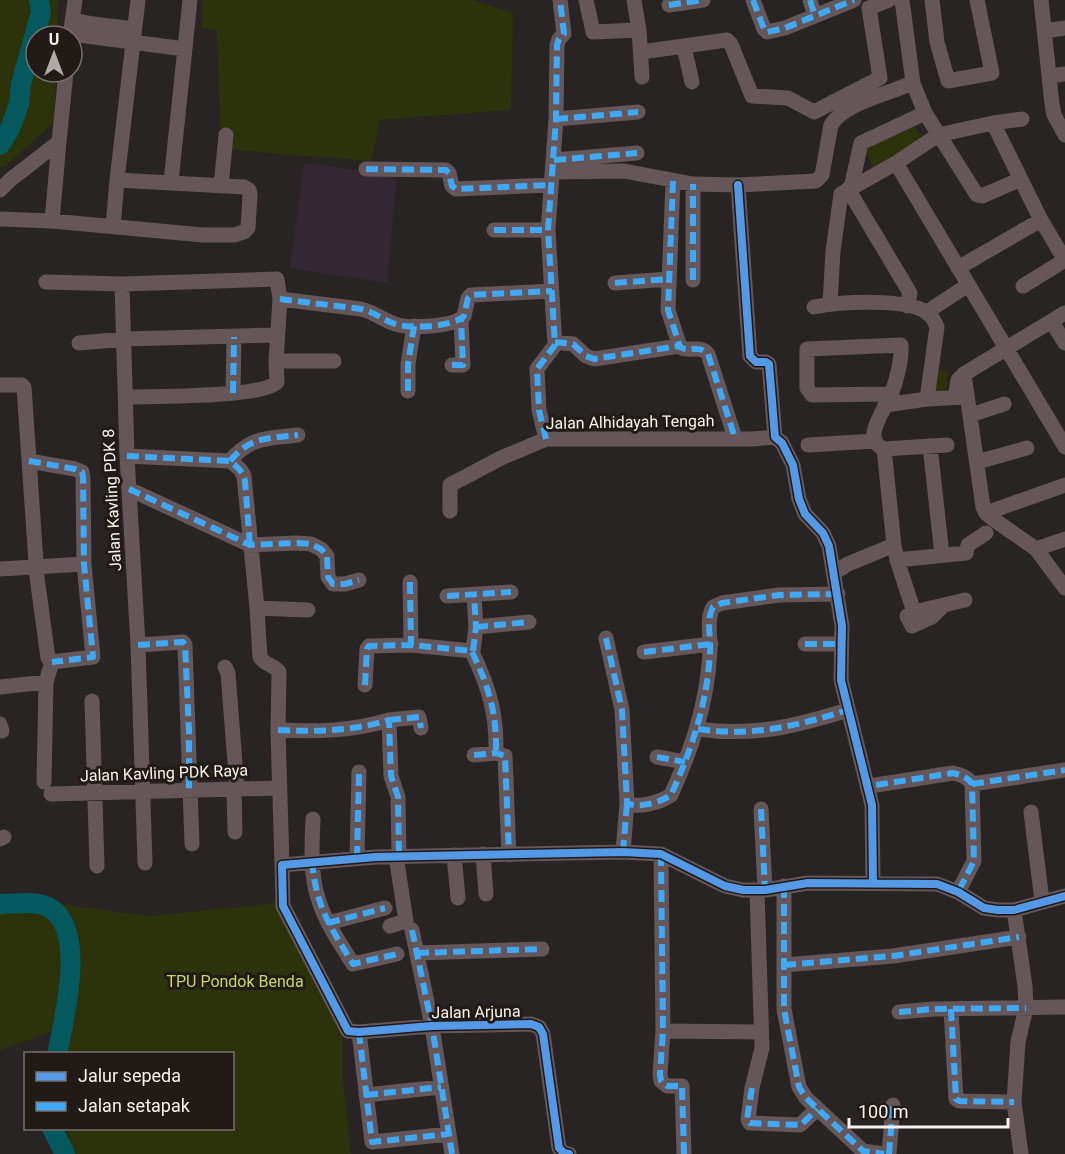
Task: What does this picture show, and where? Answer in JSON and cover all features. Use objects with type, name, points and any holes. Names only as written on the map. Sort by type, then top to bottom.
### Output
[{"type":"street","points":[[72,24],[75,0]]},
{"type":"street","points":[[114,227],[117,180],[138,0]]},
{"type":"street","points":[[171,182],[190,0]]},
{"type":"street","points":[[546,440],[539,410],[537,369],[554,347],[555,342],[548,230],[556,119],[557,45],[564,34],[560,0]]},
{"type":"street","points":[[586,0],[593,32],[639,30]]},
{"type":"street","points":[[634,0],[639,30],[642,77]]},
{"type":"street","points":[[669,5],[703,0]]},
{"type":"street","points":[[753,0],[767,32],[785,28],[844,2]]},
{"type":"street","points":[[810,0],[815,16]]},
{"type":"street","points":[[641,52],[727,40],[731,44],[752,96],[788,98],[814,112],[880,78],[869,8],[889,0]]},
{"type":"street","points":[[902,0],[913,83],[925,113],[978,196],[1021,179]]},
{"type":"street","points":[[932,0],[937,42],[946,78],[949,81],[992,73],[977,0]]},
{"type":"street","points":[[1041,0],[1045,31],[1058,75],[1052,104],[1063,130]]},
{"type":"street","points":[[1045,31],[1065,28]]},
{"type":"street","points":[[84,31],[133,35],[185,49]]},
{"type":"street","points":[[684,47],[692,82]]},
{"type":"street","points":[[552,172],[624,171],[693,184],[738,185],[819,180],[834,120],[849,109],[913,83]]},
{"type":"street","points":[[52,220],[65,84]]},
{"type":"street","points":[[556,119],[638,112]]},
{"type":"street","points":[[907,306],[910,293],[850,189],[861,143],[925,113]]},
{"type":"street","points":[[830,304],[833,251],[840,197],[938,135],[1022,119]]},
{"type":"street","points":[[993,123],[1041,220],[1065,260],[1023,286]]},
{"type":"street","points":[[221,186],[226,135]]},
{"type":"street","points":[[3,183],[59,142]]},
{"type":"street","points":[[366,169],[446,170],[449,172],[452,186],[456,189],[552,172],[637,153]]},
{"type":"street","points":[[896,163],[1065,447]]},
{"type":"street","points":[[0,219],[52,220],[203,236],[240,234],[249,224],[249,190],[239,187],[117,180]]},
{"type":"street","points":[[673,181],[668,310],[679,346],[685,350],[704,349],[708,354],[735,438]]},
{"type":"street","points":[[693,184],[693,280]]},
{"type":"street","points":[[738,185],[750,356],[756,362],[769,364],[775,436],[782,443],[793,465],[799,499],[805,514],[823,533],[829,546],[835,572],[842,626],[841,680],[872,806],[873,882]]},
{"type":"street","points":[[958,268],[1041,220]]},
{"type":"street","points":[[494,230],[548,230]]},
{"type":"street","points":[[46,282],[122,284],[277,279],[280,299],[276,335],[277,379],[275,385],[233,393],[126,397]]},
{"type":"street","points":[[615,283],[668,279]]},
{"type":"street","name":"Jalan Kavling PDK 8","points":[[122,284],[127,456],[138,645],[145,863]]},
{"type":"street","points":[[927,312],[968,285]]},
{"type":"street","points":[[452,365],[463,365],[461,320],[468,297],[552,291]]},
{"type":"street","points":[[280,299],[361,309],[396,324],[444,325],[461,320]]},
{"type":"street","points":[[814,307],[830,304],[887,303],[927,312],[937,327],[927,399]]},
{"type":"street","points":[[1065,343],[1058,318],[964,374],[958,380],[962,397],[971,415],[981,498],[986,513],[1036,549],[1065,588]]},
{"type":"street","points":[[408,391],[408,364],[414,326]]},
{"type":"street","points":[[79,343],[125,339],[276,335]]},
{"type":"street","points":[[233,393],[234,337]]},
{"type":"street","points":[[555,342],[573,344],[586,356],[594,358],[679,346]]},
{"type":"street","points":[[962,397],[888,399],[812,395],[807,388],[807,349],[901,345],[888,399],[878,418],[879,445],[896,552],[914,612],[907,616],[912,626],[932,617],[942,606],[965,600]]},
{"type":"street","points":[[276,361],[334,361]]},
{"type":"street","points":[[0,385],[22,385],[24,387],[36,568],[48,658],[52,662]]},
{"type":"street","points":[[971,415],[1004,404]]},
{"type":"street","points":[[230,461],[245,445],[255,441],[298,435]]},
{"type":"street","name":"Jalan Alhidayah Tengah","points":[[450,511],[451,485],[501,458],[546,440],[775,436]]},
{"type":"street","points":[[808,445],[946,445]]},
{"type":"street","points":[[930,446],[942,555]]},
{"type":"street","points":[[977,462],[1027,448]]},
{"type":"street","points":[[127,456],[230,461],[242,472],[245,480],[260,657],[262,662],[276,668],[279,672],[278,730],[283,906],[354,1032],[372,1142],[449,1134]]},
{"type":"street","points":[[29,460],[82,472],[84,564],[93,657],[52,662]]},
{"type":"street","points":[[986,513],[1065,485]]},
{"type":"street","points":[[129,489],[250,545],[311,544],[321,549],[327,556],[328,577],[333,584],[345,584],[359,580]]},
{"type":"street","points":[[835,572],[896,552],[942,555],[966,553],[968,545],[986,533]]},
{"type":"street","points":[[1036,549],[1065,540]]},
{"type":"street","points":[[0,569],[84,564]]},
{"type":"street","points":[[410,582],[411,645]]},
{"type":"street","points":[[447,596],[511,592]]},
{"type":"street","points":[[627,803],[631,806],[654,803],[670,797],[698,729],[706,694],[711,644],[710,613],[717,604],[779,595],[838,594]]},
{"type":"street","points":[[474,595],[476,627],[472,652],[486,681],[497,726],[496,753]]},
{"type":"street","points":[[257,608],[308,610]]},
{"type":"street","points":[[476,627],[530,622]]},
{"type":"street","points":[[606,638],[622,711],[627,803],[623,852]]},
{"type":"street","points":[[138,645],[183,642],[185,645],[192,844]]},
{"type":"street","points":[[644,652],[711,644]]},
{"type":"street","points":[[805,644],[841,644]]},
{"type":"street","points":[[365,685],[368,647],[411,645],[472,652]]},
{"type":"street","points":[[0,687],[46,682],[52,662]]},
{"type":"street","points":[[225,667],[228,673],[236,789],[235,832]]},
{"type":"street","name":"Jalan Kavling PDK Raya","points":[[46,682],[47,788],[95,793],[279,788]]},
{"type":"street","points":[[92,701],[97,866]]},
{"type":"street","points":[[698,729],[714,732],[772,730],[848,710]]},
{"type":"street","points":[[278,730],[322,732],[365,728],[389,720],[419,717],[421,728]]},
{"type":"street","points":[[389,720],[392,776],[399,796],[397,857],[406,921],[390,926]]},
{"type":"street","points":[[474,755],[496,753],[503,754],[506,758],[509,855]]},
{"type":"street","points":[[657,757],[685,762]]},
{"type":"street","points":[[972,784],[1065,770]]},
{"type":"street","points":[[357,858],[359,772]]},
{"type":"street","points":[[876,785],[953,773],[962,775],[972,784],[974,861],[958,892]]},
{"type":"street","points":[[761,809],[762,1048],[752,1088],[748,1121],[801,1125],[817,1109]]},
{"type":"street","points":[[1031,812],[1042,901]]},
{"type":"street","points":[[313,819],[312,861],[318,899],[328,923],[353,964],[397,954]]},
{"type":"street","points":[[282,865],[357,858],[623,852],[661,854],[725,886],[761,890],[784,886],[873,882],[937,884],[958,892],[984,908],[998,910],[1014,910],[1065,896]]},
{"type":"street","points":[[483,854],[486,894]]},
{"type":"street","points":[[661,854],[663,1031],[661,1081],[667,1086],[682,1086],[684,1154]]},
{"type":"street","points":[[454,855],[458,898]]},
{"type":"street","points":[[784,886],[784,1009],[796,1076],[802,1093],[863,1152],[887,1154],[893,1105]]},
{"type":"street","points":[[328,923],[385,908]]},
{"type":"street","points":[[1014,910],[1026,1008],[1018,1042],[1014,1102],[1021,1154]]},
{"type":"street","points":[[412,930],[432,1026],[452,1154]]},
{"type":"street","points":[[784,965],[893,956],[1019,937]]},
{"type":"street","points":[[417,952],[542,949]]},
{"type":"street","points":[[899,1012],[1065,1007]]},
{"type":"street","points":[[951,1009],[956,1099],[959,1101],[1014,1102]]},
{"type":"street","name":"Jalan Arjuna","points":[[354,1032],[432,1026],[531,1024],[539,1027],[543,1034],[559,1148],[563,1154]]},
{"type":"street","points":[[663,1031],[761,1032]]},
{"type":"street","points":[[366,1095],[441,1087]]},
{"type":"shaded area","points":[[304,163],[397,176],[387,283],[290,268]]},
{"type":"green space","points":[[0,0],[58,0],[57,24],[24,24],[24,84],[56,84],[54,122],[5,167],[0,167]]},
{"type":"green space","points":[[203,0],[472,0],[513,13],[511,110],[380,120],[371,161],[221,149],[217,31],[201,27]]},
{"type":"green space","points":[[913,124],[923,141],[874,170],[864,146]]},
{"type":"green space","points":[[938,370],[949,371],[946,394],[935,392]]},
{"type":"green space","name":"TPU Pondok Benda","points":[[0,893],[73,906],[151,916],[278,903],[343,1029],[343,1082],[351,1154],[72,1154],[67,1130],[234,1130],[234,1052],[64,1052],[67,1026],[0,1050]]},
{"type":"waterway","points":[[0,145],[10,129],[19,104],[21,84],[41,12],[39,0]]},
{"type":"waterway","points":[[0,904],[32,903],[50,908],[61,919],[68,935],[70,977],[57,1052]]},
{"type":"waterway","points":[[53,1130],[65,1154]]},
{"type":"marked path","points":[[546,439],[539,410],[537,369],[555,345],[548,230],[556,119],[557,45],[564,34],[560,0]]},
{"type":"marked path","points":[[669,5],[703,0]]},
{"type":"marked path","points":[[753,0],[767,32],[785,28],[854,0]]},
{"type":"marked path","points":[[810,0],[815,16]]},
{"type":"marked path","points":[[556,119],[638,112]]},
{"type":"marked path","points":[[554,160],[637,153]]},
{"type":"marked path","points":[[366,169],[446,170],[452,186],[456,189],[551,185]]},
{"type":"marked path","points":[[673,181],[668,310],[680,347],[698,349],[708,354],[735,438]]},
{"type":"marked path","points":[[693,184],[693,280]]},
{"type":"marked path","points":[[494,230],[548,230]]},
{"type":"marked path","points":[[615,283],[668,279]]},
{"type":"marked path","points":[[280,299],[361,309],[395,324],[420,327],[459,320],[464,316],[468,298],[471,295],[552,291]]},
{"type":"marked path","points":[[452,365],[463,365],[461,320]]},
{"type":"marked path","points":[[408,391],[408,364],[414,326]]},
{"type":"marked path","points":[[233,393],[234,337]]},
{"type":"marked path","points":[[555,342],[573,344],[586,356],[594,359],[679,346]]},
{"type":"marked path","points":[[230,461],[245,447],[260,440],[298,435]]},
{"type":"marked path","points":[[127,456],[230,461],[241,472],[245,481],[250,545]]},
{"type":"marked path","points":[[29,461],[75,469],[82,472],[83,477],[84,564],[93,657],[52,662]]},
{"type":"marked path","points":[[129,489],[250,545],[311,544],[321,549],[327,556],[328,577],[333,584],[345,584],[359,580]]},
{"type":"marked path","points":[[410,582],[411,645]]},
{"type":"marked path","points":[[447,596],[511,592]]},
{"type":"marked path","points":[[606,638],[622,710],[627,803],[649,804],[671,795],[692,743],[706,690],[710,652],[710,617],[713,607],[722,603],[779,595],[838,594]]},
{"type":"marked path","points":[[365,685],[369,646],[411,645],[473,651],[476,627],[474,595]]},
{"type":"marked path","points":[[476,627],[529,622]]},
{"type":"marked path","points":[[138,645],[183,642],[185,645],[189,790]]},
{"type":"marked path","points":[[644,652],[711,644]]},
{"type":"marked path","points":[[805,644],[841,644]]},
{"type":"marked path","points":[[472,652],[491,701],[496,753]]},
{"type":"marked path","points":[[698,729],[756,731],[810,721],[848,710]]},
{"type":"marked path","points":[[389,720],[419,717],[421,728]]},
{"type":"marked path","points":[[278,730],[334,730],[389,720],[391,776],[398,797],[399,857]]},
{"type":"marked path","points":[[474,755],[496,753],[505,756],[509,855]]},
{"type":"marked path","points":[[657,757],[685,762]]},
{"type":"marked path","points":[[972,784],[1065,770]]},
{"type":"marked path","points":[[357,858],[359,772]]},
{"type":"marked path","points":[[876,785],[953,773],[964,777],[972,784],[974,861],[958,892]]},
{"type":"marked path","points":[[623,852],[627,803]]},
{"type":"marked path","points":[[761,809],[765,890]]},
{"type":"marked path","points":[[661,854],[663,1031],[660,1074],[661,1081],[667,1086],[682,1086],[684,1154]]},
{"type":"marked path","points":[[312,861],[317,891],[325,916],[353,964],[397,954]]},
{"type":"marked path","points":[[784,886],[784,1009],[799,1087],[806,1098],[863,1151],[884,1154]]},
{"type":"marked path","points":[[328,923],[385,908]]},
{"type":"marked path","points":[[412,930],[432,1026],[452,1154]]},
{"type":"marked path","points":[[784,965],[893,956],[1019,937]]},
{"type":"marked path","points":[[417,953],[542,949]]},
{"type":"marked path","points":[[899,1012],[933,1009],[1026,1008]]},
{"type":"marked path","points":[[951,1009],[956,1099],[959,1101],[1014,1102]]},
{"type":"marked path","points":[[359,1032],[372,1142],[449,1134]]},
{"type":"marked path","points":[[366,1095],[441,1087]]},
{"type":"marked path","points":[[752,1088],[747,1119],[750,1123],[801,1125],[817,1109]]},
{"type":"marked path","points":[[889,1154],[893,1105]]},
{"type":"cycle path","points":[[738,185],[750,356],[756,362],[769,364],[775,437],[782,443],[793,465],[799,499],[805,514],[823,533],[829,546],[842,626],[841,680],[872,805],[873,882]]},
{"type":"cycle path","points":[[569,1154],[559,1148],[543,1034],[539,1027],[531,1024],[432,1026],[348,1031],[283,906],[282,865],[376,857],[623,852],[661,854],[725,886],[743,890],[765,890],[808,883],[937,884],[958,892],[984,908],[998,910],[1014,910],[1065,896]]}]
